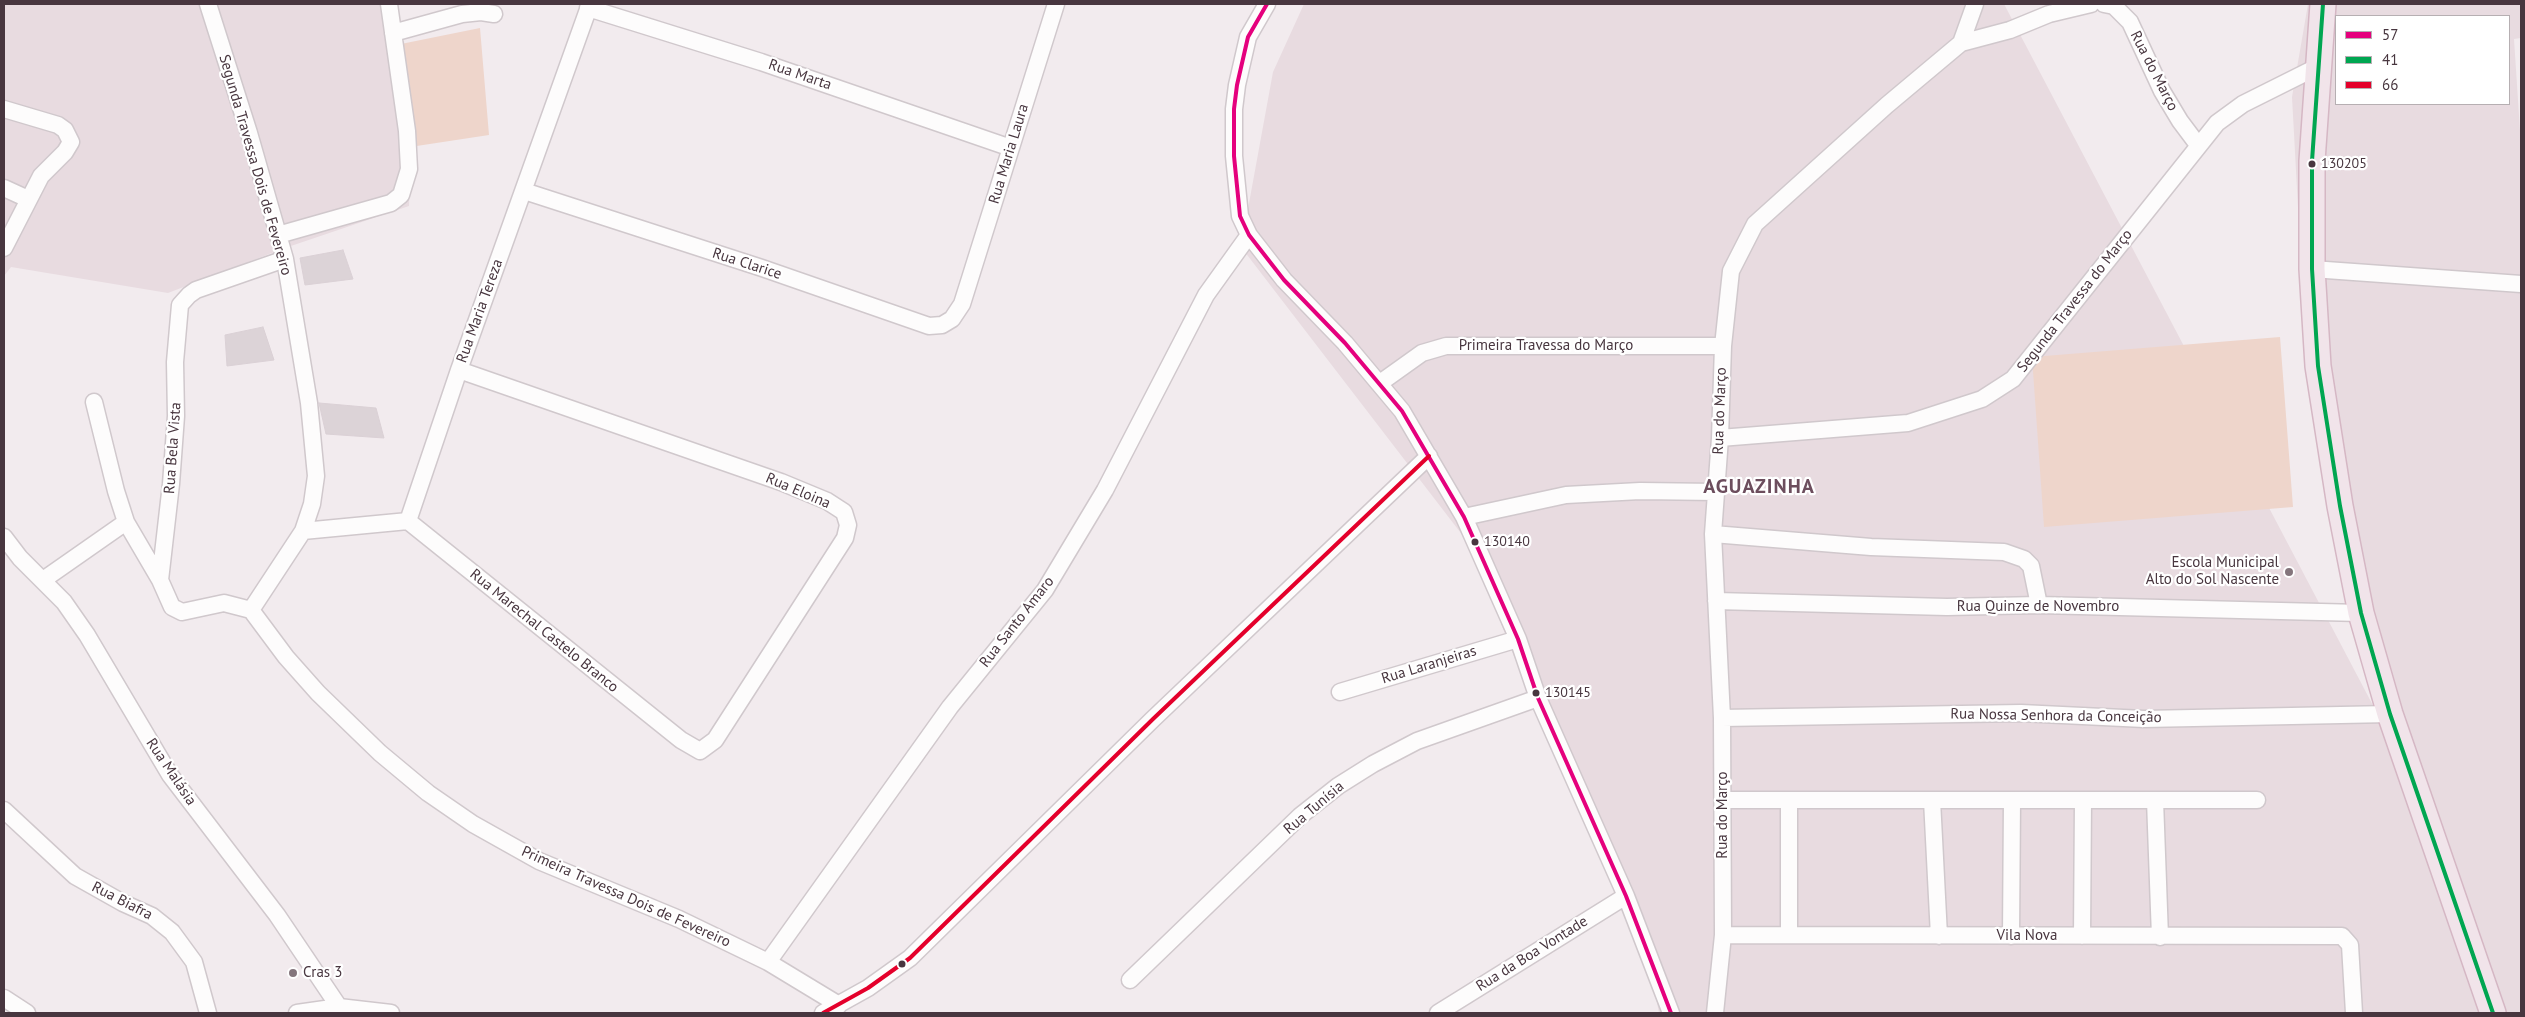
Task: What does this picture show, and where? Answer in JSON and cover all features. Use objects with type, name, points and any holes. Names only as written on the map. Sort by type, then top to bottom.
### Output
[{"type":"main road","points":[[2323,4],[2317,67],[2312,161],[2312,270],[2318,366],[2340,506],[2361,613],[2390,714],[2493,1013]]},
{"type":"street","name":"Segunda Travessa Dois de Fevereiro","points":[[208,4],[249,132],[285,259],[309,403],[316,476],[312,504],[303,531],[251,610]]},
{"type":"street","points":[[278,235],[391,203],[402,195],[408,168],[407,131],[390,4]]},
{"type":"street","name":"Rua Maria Laura","points":[[962,304],[1056,4]]},
{"type":"street","points":[[1267,4],[1248,37],[1234,109],[1236,189],[1240,216],[1249,235],[1284,280],[1345,343],[1402,411],[1464,517],[1518,639],[1538,698],[1626,896],[1671,1013]]},
{"type":"street","points":[[1961,43],[1975,4]]},
{"type":"street","name":"Rua do Março","points":[[1715,1013],[1723,935],[1723,800],[1722,718],[1713,534],[1720,438],[1723,346],[1731,271],[1755,224],[1894,99],[1961,43],[2010,30],[2057,12],[2091,4]]},
{"type":"street","name":"Rua do Março","points":[[2104,4],[2114,6],[2130,22],[2162,90],[2180,121],[2198,145]]},
{"type":"street","name":"Rua Marta","points":[[589,6],[761,62],[1010,148]]},
{"type":"street","name":"Rua Maria Tereza","points":[[408,521],[459,370],[589,6]]},
{"type":"street","points":[[393,33],[462,14],[481,12],[494,14]]},
{"type":"street","name":"Segunda Travessa do Março","points":[[1720,438],[1908,423],[1982,399],[2014,378],[2217,123],[2243,104],[2317,67]]},
{"type":"street","points":[[4,109],[58,125],[69,136],[71,142],[65,152],[41,176],[4,248]]},
{"type":"street","points":[[4,188],[28,199]]},
{"type":"street","name":"Rua Clarice","points":[[524,192],[753,266],[929,326],[942,326],[952,320],[962,304]]},
{"type":"street","name":"Rua Santo Amaro","points":[[768,962],[950,707],[1045,590],[1105,490],[1206,295],[1249,235]]},
{"type":"street","name":"Rua Bela Vista","points":[[160,580],[171,484],[179,315],[183,300],[196,290],[285,259]]},
{"type":"street","points":[[2312,270],[2521,284]]},
{"type":"street","name":"Primeira Travessa do Março","points":[[1380,383],[1422,353],[1446,346],[1723,346]]},
{"type":"street","name":"Rua Eloina","points":[[459,370],[781,482],[827,501],[844,512],[848,525],[845,538],[715,740],[700,751],[680,740]]},
{"type":"street","points":[[94,402],[116,491],[126,522],[160,580],[172,607],[182,612],[224,603],[251,610]]},
{"type":"street","points":[[823,1013],[868,988],[910,958],[1153,719],[1429,456]]},
{"type":"street","points":[[1464,517],[1566,495],[1640,491],[1716,492]]},
{"type":"street","points":[[303,531],[408,521]]},
{"type":"street","name":"Rua Marechal Castelo Branco","points":[[408,521],[680,740]]},
{"type":"street","points":[[43,580],[126,522]]},
{"type":"street","points":[[1713,534],[1871,547],[2004,552],[2024,559],[2031,566],[2039,605]]},
{"type":"street","name":"Rua Malásia","points":[[4,537],[64,602],[87,635],[170,775],[277,914],[339,1007]]},
{"type":"street","name":"Rua Quinze de Novembro","points":[[1716,601],[1947,607],[2039,605],[2361,613]]},
{"type":"street","name":"Primeira Travessa Dois de Fevereiro","points":[[251,610],[286,657],[311,686],[380,753],[428,793],[473,824],[539,861],[679,919],[768,962],[839,1005]]},
{"type":"street","name":"Rua Laranjeiras","points":[[1340,692],[1518,639]]},
{"type":"street","name":"Rua Tunísia","points":[[1130,980],[1300,816],[1338,786],[1373,764],[1417,741],[1538,698]]},
{"type":"street","name":"Rua Nossa Senhora da Conceição","points":[[1722,718],[2021,713],[2144,719],[2390,714]]},
{"type":"street","points":[[1723,800],[2257,800]]},
{"type":"street","points":[[1789,800],[1789,935]]},
{"type":"street","points":[[1932,800],[1939,936]]},
{"type":"street","points":[[2011,936],[2012,800]]},
{"type":"street","points":[[2082,936],[2083,800]]},
{"type":"street","points":[[2155,800],[2160,936]]},
{"type":"street","name":"Rua Biafra","points":[[4,810],[75,876],[123,904],[152,916],[172,932],[194,962],[201,980],[208,1013]]},
{"type":"street","name":"Rua da Boa Vontade","points":[[1438,1013],[1626,896]]},
{"type":"street","name":"Vila Nova","points":[[1723,935],[2342,936],[2350,945],[2354,1013]]},
{"type":"street","points":[[4,998],[26,1013]]},
{"type":"street","points":[[297,1013],[339,1007],[391,1013]]},
{"type":"shaded area","points":[[4,4],[389,4],[411,125],[409,206],[282,249],[168,293],[11,267],[4,276]]},
{"type":"shaded area","points":[[1304,4],[2004,4],[2388,734],[2303,300],[2292,97],[2308,4],[2521,4],[2521,38],[2514,39],[2521,146],[2521,1013],[1659,1013],[1640,914],[1536,712],[1470,545],[1241,247],[1273,72]]},
{"type":"shaded area","points":[[480,28],[489,135],[410,147],[396,45]]},
{"type":"shaded area","points":[[2280,337],[2293,507],[2044,527],[2032,357]]},
{"type":"building","points":[[343,250],[353,279],[305,285],[300,258]]},
{"type":"building","points":[[263,327],[274,360],[227,366],[225,335]]},
{"type":"building","points":[[319,403],[376,408],[384,438],[326,434]]},
{"type":"transit line","name":"57","points":[[1267,4],[1248,37],[1237,85],[1234,109],[1234,156],[1240,216],[1249,235],[1284,280],[1345,343],[1402,411],[1464,517],[1518,639],[1538,698],[1626,896],[1671,1013]]},
{"type":"transit line","name":"41","points":[[2323,4],[2312,161],[2312,269],[2318,366],[2340,506],[2361,613],[2390,714],[2493,1013]]},
{"type":"transit line","name":"66","points":[[823,1013],[868,988],[910,958],[1153,719],[1429,456]]},
{"type":"place","name":"130205","points":[[2312,164]]},
{"type":"place","name":"130140","points":[[1475,542]]},
{"type":"place","name":"Escola Municipal Alto do Sol Nascente","points":[[2289,572]]},
{"type":"place","name":"130145","points":[[1536,693]]},
{"type":"place","name":"Cras 3","points":[[293,973]]},
{"type":"district","name":"AGUAZINHA","points":[[1759,487]]}]
